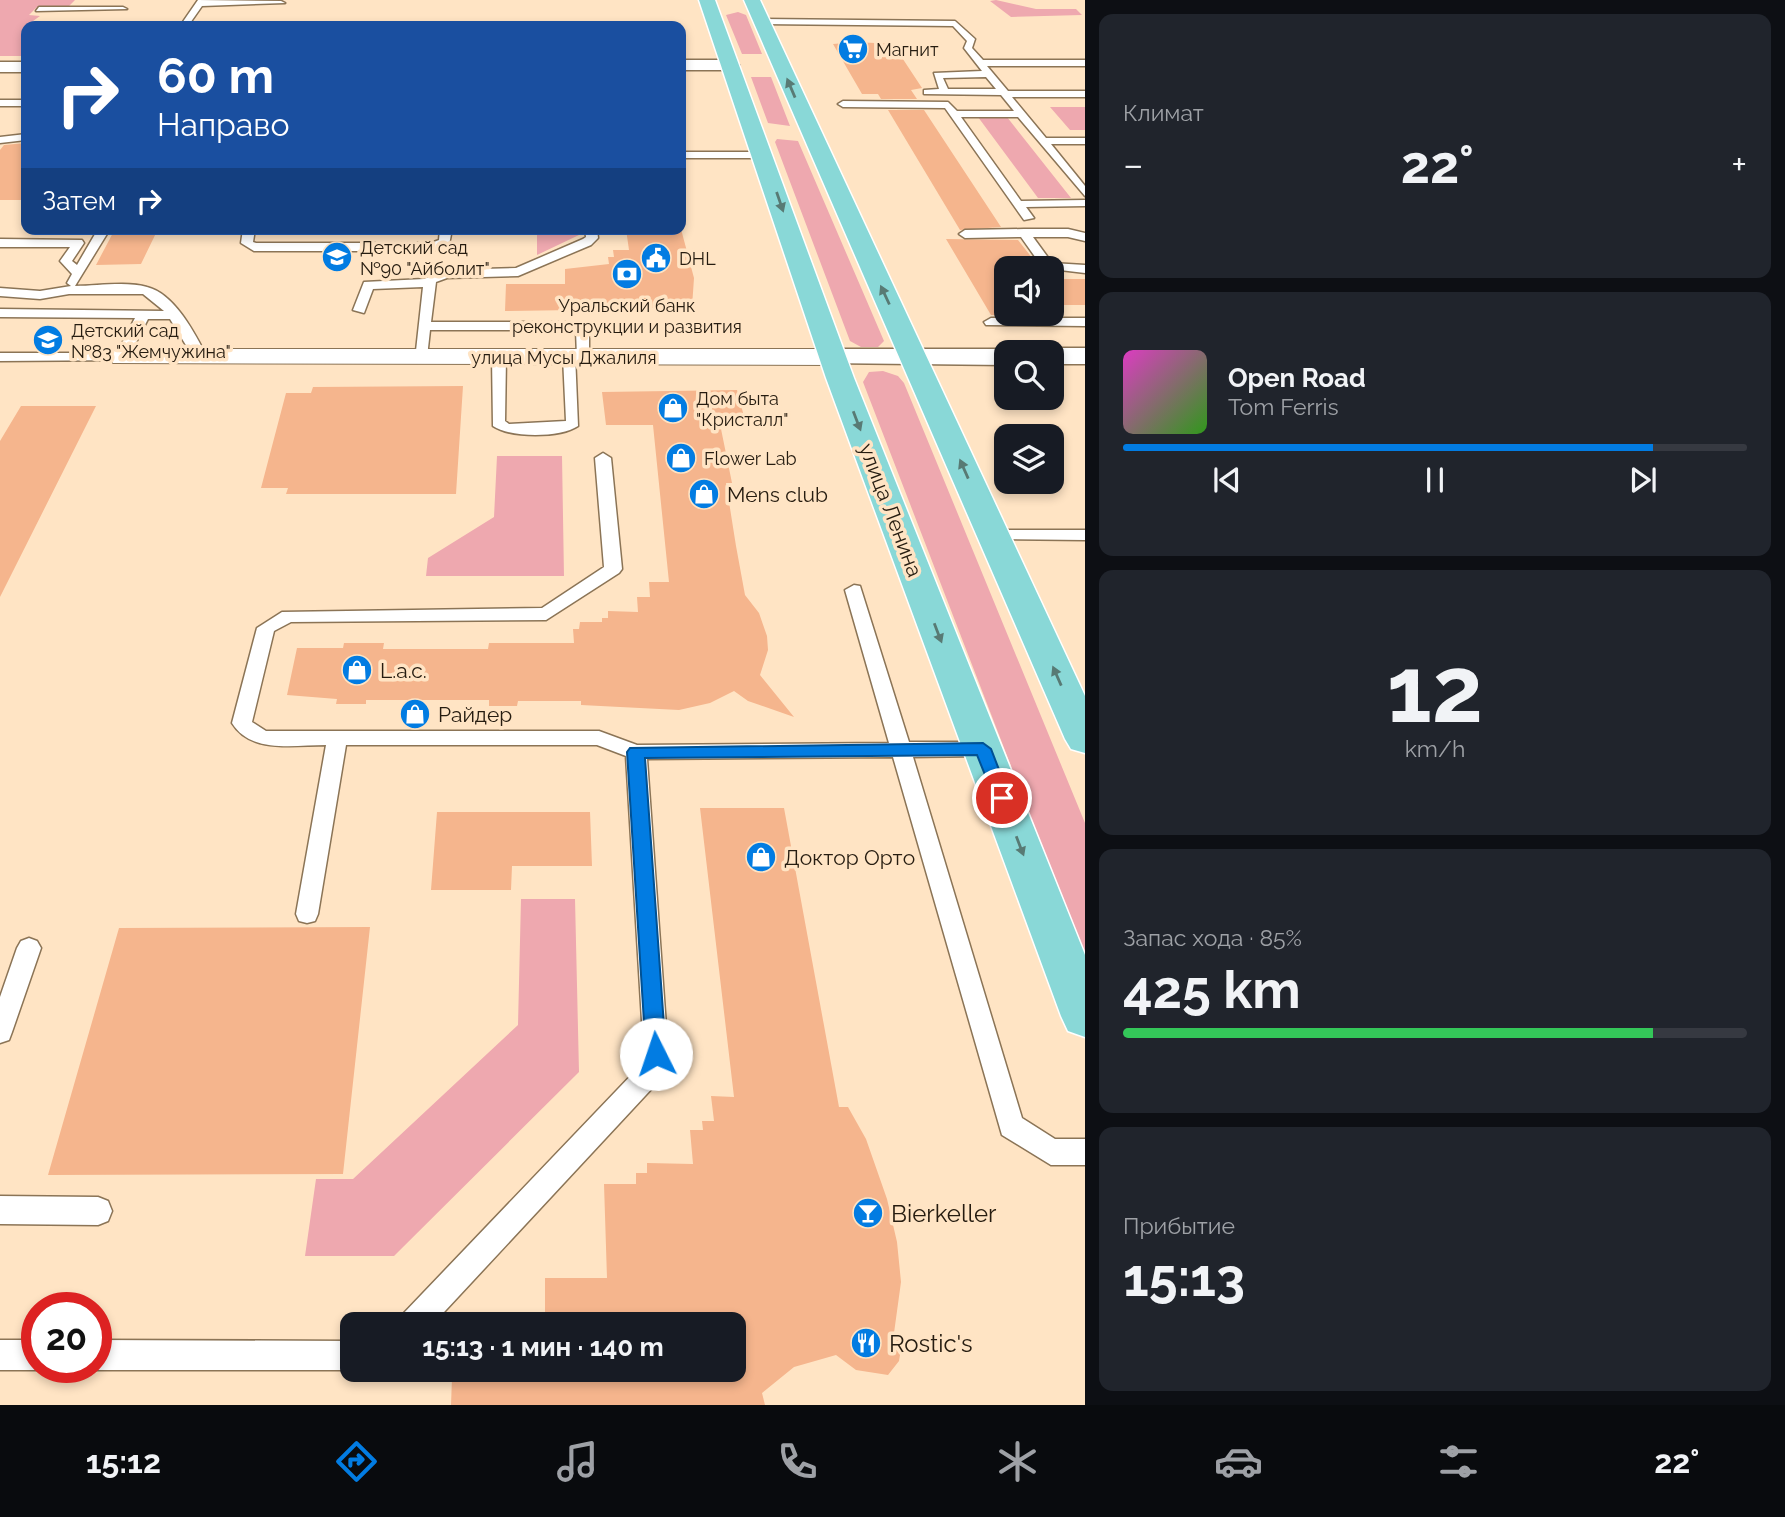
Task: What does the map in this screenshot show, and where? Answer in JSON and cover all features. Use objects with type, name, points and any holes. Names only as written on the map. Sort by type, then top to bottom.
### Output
[{"type":"main road","name":"улица Ленина","points":[[736,10],[730,65],[833,357],[1085,1016]]},
{"type":"main road","points":[[736,10],[810,132],[1085,739]]},
{"type":"main road","points":[[754,132],[810,132]]},
{"type":"street","points":[[686,65],[730,65]]},
{"type":"street","points":[[0,67],[21,67]]},
{"type":"street","name":"улица Мусы Джалиля","points":[[122,357],[994,356]]},
{"type":"street","points":[[1064,356],[1085,356]]},
{"type":"lane","points":[[83,9],[91,0]]},
{"type":"lane","points":[[115,18],[130,0]]},
{"type":"lane","points":[[187,21],[200,2],[281,4]]},
{"type":"lane","points":[[39,9],[123,9]]},
{"type":"lane","points":[[736,10],[948,22],[959,26],[972,41],[968,48],[980,64],[1043,141],[1080,180],[1085,193]]},
{"type":"lane","points":[[980,64],[1085,63]]},
{"type":"lane","points":[[945,92],[937,75],[989,74]]},
{"type":"lane","points":[[910,93],[1085,94]]},
{"type":"lane","points":[[0,103],[21,103]]},
{"type":"lane","points":[[843,104],[950,106],[1028,218]]},
{"type":"lane","points":[[956,114],[1021,114]]},
{"type":"lane","points":[[0,140],[21,138]]},
{"type":"lane","points":[[1043,141],[1085,141]]},
{"type":"lane","points":[[686,155],[763,155]]},
{"type":"lane","points":[[1019,204],[1085,203]]},
{"type":"lane","points":[[1024,233],[1048,266],[1085,269]]},
{"type":"lane","points":[[965,234],[1068,233],[1085,237]]},
{"type":"lane","points":[[69,290],[100,235]]},
{"type":"lane","points":[[248,235],[247,243],[254,247],[432,247],[445,242],[446,235]]},
{"type":"lane","points":[[420,357],[430,283],[437,275],[518,272],[587,242],[592,235]]},
{"type":"lane","points":[[0,243],[78,243],[66,261],[78,273]]},
{"type":"lane","points":[[359,310],[368,285],[430,283]]},
{"type":"lane","points":[[0,292],[40,295],[69,290],[145,290],[155,296],[186,330],[200,357]]},
{"type":"lane","points":[[0,313],[172,315]]},
{"type":"lane","points":[[0,357],[122,357],[144,314]]},
{"type":"lane","points":[[991,322],[1085,322]]},
{"type":"lane","points":[[424,326],[582,326],[573,423],[565,428],[506,428],[498,423],[499,357]]},
{"type":"lane","points":[[603,458],[613,569],[546,614],[288,616],[266,628],[242,723],[250,733],[265,738],[599,738],[636,752],[983,749]]},
{"type":"lane","points":[[994,535],[1085,535]]},
{"type":"lane","points":[[854,590],[1011,1126],[1051,1152],[1085,1152]]},
{"type":"lane","points":[[307,914],[337,738]]},
{"type":"lane","points":[[424,1312],[649,1074],[656,1054],[636,752]]},
{"type":"lane","points":[[0,1032],[29,948]]},
{"type":"lane","points":[[0,1210],[98,1211]]},
{"type":"lane","points":[[0,1355],[21,1355]]},
{"type":"lane","points":[[112,1355],[340,1356]]},
{"type":"shaded area","points":[[0,0],[75,0],[68,7],[37,7],[29,15],[40,16],[33,21],[21,21],[21,56],[0,56]]},
{"type":"shaded area","points":[[990,1],[1036,9],[1076,9],[1082,15],[1011,17]]},
{"type":"shaded area","points":[[738,12],[746,15],[762,54],[742,54],[726,15]]},
{"type":"shaded area","points":[[751,77],[771,77],[790,126],[768,123]]},
{"type":"shaded area","points":[[1050,107],[1085,107],[1085,130],[1070,130]]},
{"type":"shaded area","points":[[978,117],[1007,117],[1071,198],[1038,198]]},
{"type":"shaded area","points":[[777,139],[798,141],[884,341],[878,347],[861,347],[850,341],[775,142]]},
{"type":"shaded area","points":[[537,235],[579,235],[537,255]]},
{"type":"shaded area","points":[[883,371],[898,376],[904,383],[1085,823],[1085,958],[863,382],[869,372]]},
{"type":"shaded area","points":[[497,456],[562,456],[564,576],[426,576],[428,558],[494,517]]},
{"type":"shaded area","points":[[521,899],[575,899],[579,1072],[394,1256],[305,1256],[316,1179],[353,1179],[518,1025]]},
{"type":"building","points":[[833,44],[893,44],[922,88],[911,90],[917,99],[881,99],[878,94],[862,94]]},
{"type":"building","points":[[888,110],[924,110],[1001,227],[960,230]]},
{"type":"building","points":[[21,143],[21,200],[0,200],[0,150],[4,145]]},
{"type":"building","points":[[112,235],[155,235],[141,264],[96,265]]},
{"type":"building","points":[[627,235],[683,235],[694,278],[692,307],[611,309],[574,306],[575,310],[505,311],[506,284],[565,284],[565,269],[609,264],[608,257],[614,257],[613,250],[629,250]]},
{"type":"building","points":[[946,239],[1018,240],[1031,256],[994,256],[994,315],[991,315]]},
{"type":"building","points":[[1064,279],[1085,279],[1085,305],[1064,305]]},
{"type":"building","points":[[463,386],[456,494],[286,494],[288,488],[261,488],[286,393],[311,393],[313,387]]},
{"type":"building","points":[[737,390],[746,424],[720,424],[732,483],[726,483],[736,546],[745,595],[759,613],[767,636],[768,650],[760,675],[794,717],[748,701],[734,691],[710,703],[679,710],[581,705],[581,701],[518,701],[517,706],[489,706],[489,700],[366,700],[366,704],[336,704],[337,699],[287,695],[297,648],[343,648],[344,643],[384,643],[383,649],[488,649],[489,643],[574,643],[573,629],[579,629],[580,622],[602,622],[602,618],[608,618],[608,611],[638,612],[637,597],[650,597],[649,582],[669,582],[653,425],[606,425],[602,392]]},
{"type":"building","points":[[21,406],[96,406],[0,597],[0,441]]},
{"type":"building","points":[[700,808],[784,808],[839,1107],[848,1107],[866,1139],[887,1199],[897,1242],[901,1282],[894,1333],[903,1337],[899,1361],[888,1375],[856,1370],[836,1355],[794,1367],[762,1393],[765,1405],[451,1405],[452,1382],[746,1382],[746,1312],[545,1312],[545,1278],[607,1278],[604,1184],[636,1184],[636,1173],[647,1173],[647,1163],[693,1164],[690,1130],[703,1130],[702,1121],[714,1121],[711,1096],[734,1097]]},
{"type":"building","points":[[437,812],[590,812],[592,866],[512,866],[511,890],[431,890]]},
{"type":"building","points":[[370,927],[343,1174],[48,1175],[119,928]]},
{"type":"place","name":"Магнит","points":[[853,49]]},
{"type":"place","name":"Детский сад №90 \"Айболит\"","points":[[337,257]]},
{"type":"place","name":"DHL","points":[[656,258]]},
{"type":"place","name":"Уральский банк реконструкции и развития","points":[[627,274]]},
{"type":"place","name":"Детский сад №83 \"Жемчужина\"","points":[[48,340]]},
{"type":"place","name":"Дом быта \"Кристалл\"","points":[[673,408]]},
{"type":"place","name":"Flower Lab","points":[[681,458]]},
{"type":"place","name":"Mens club","points":[[704,494]]},
{"type":"place","name":"L.a.c.","points":[[357,670]]},
{"type":"place","name":"Райдер","points":[[415,714]]},
{"type":"place","name":"Доктор Орто","points":[[761,857]]},
{"type":"place","name":"Bierkeller","points":[[868,1213]]},
{"type":"place","name":"Rostic's","points":[[866,1343]]},
{"type":"route","points":[[656,1054],[636,752],[983,749],[1002,798]]}]
